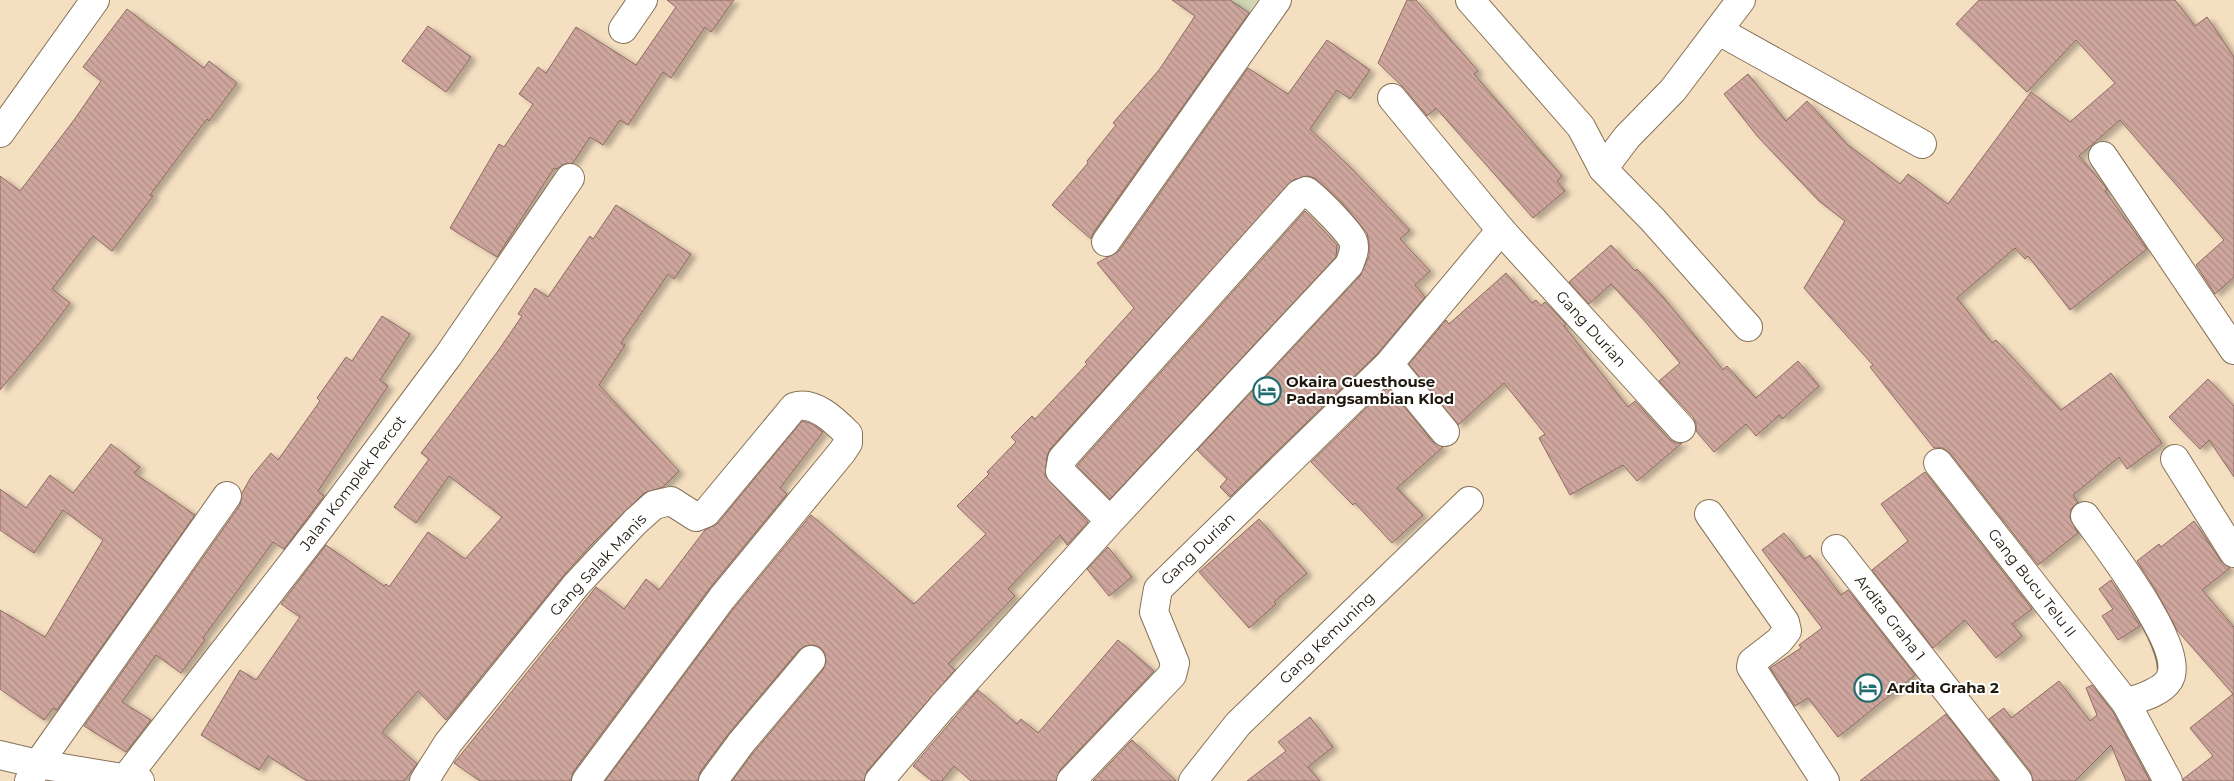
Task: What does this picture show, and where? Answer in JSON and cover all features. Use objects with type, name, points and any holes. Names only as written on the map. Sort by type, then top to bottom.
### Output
[{"type":"street","points":[[0,133],[95,0]]},
{"type":"street","points":[[623,29],[643,0]]},
{"type":"street","points":[[1106,242],[1277,0]]},
{"type":"street","points":[[1470,0],[1581,127],[1603,169],[1653,220],[1748,327]]},
{"type":"street","points":[[1603,169],[1627,137],[1673,90],[1741,0]]},
{"type":"street","points":[[1719,31],[1922,144]]},
{"type":"street","name":"Gang Durian","points":[[1392,98],[1501,230],[1681,428]]},
{"type":"street","points":[[2103,156],[2234,350]]},
{"type":"street","name":"Jalan Komplek Percot","points":[[133,780],[448,356],[570,178]]},
{"type":"street","points":[[879,781],[942,707],[1110,521],[1349,265],[1354,254],[1354,243],[1348,233],[1306,191],[1299,194],[1062,459],[1060,471],[1110,521]]},
{"type":"street","name":"Gang Durian","points":[[1071,781],[1172,675],[1175,663],[1154,612],[1158,589],[1389,364],[1501,230]]},
{"type":"street","points":[[1389,364],[1444,432]]},
{"type":"street","name":"Gang Salak Manis","points":[[424,781],[453,737],[576,585],[635,522],[654,505],[671,501],[696,517],[706,513],[794,407],[807,405],[817,410],[848,434],[848,442],[831,467],[722,598],[586,781]]},
{"type":"street","points":[[2175,459],[2234,553]]},
{"type":"street","name":"Gang Bucu Telu II","points":[[1938,463],[2126,703],[2168,781]]},
{"type":"street","points":[[33,773],[227,496]]},
{"type":"street","name":"Gang Kemuning","points":[[1193,781],[1238,724],[1469,501]]},
{"type":"street","points":[[1709,514],[1785,622],[1787,631],[1778,641],[1752,662],[1752,667],[1825,781]]},
{"type":"street","points":[[2086,516],[2145,602],[2168,647],[2171,667],[2169,679],[2157,691],[2126,703]]},
{"type":"street","name":"Ardita Graha 1","points":[[1836,549],[2018,781]]},
{"type":"street","points":[[713,781],[741,743],[811,660]]},
{"type":"street","points":[[0,755],[33,773],[133,780]]},
{"type":"green space","points":[[1216,0],[1258,0],[1243,20]]},
{"type":"building","points":[[667,0],[734,0],[711,32],[705,27],[671,78],[663,72],[628,125],[620,120],[603,145],[590,137],[573,163],[564,164],[557,169],[554,168],[497,257],[450,228],[499,144],[504,147],[533,104],[519,94],[538,67],[546,73],[576,27],[636,65],[676,7]]},
{"type":"building","points":[[1172,0],[1230,0],[1249,13],[1093,233],[1091,239],[1052,205],[1088,163],[1087,161],[1116,125],[1113,123],[1159,70],[1195,16]]},
{"type":"building","points":[[1407,0],[1416,0],[1478,71],[1474,74],[1562,176],[1557,181],[1565,191],[1533,218],[1436,108],[1427,116],[1404,88],[1378,63]]},
{"type":"building","points":[[1979,0],[2175,0],[2195,26],[2207,17],[2234,57],[2234,277],[2215,294],[2196,265],[2224,240],[2120,120],[2079,156],[2105,186],[2107,190],[2105,191],[2147,249],[2070,310],[2028,256],[2025,259],[2015,248],[1957,298],[1992,343],[1996,340],[2061,410],[2111,373],[2162,443],[2127,469],[2119,457],[2073,495],[2078,502],[2071,509],[2070,518],[2078,533],[2038,565],[1950,453],[1943,448],[1934,448],[1870,367],[1873,365],[1804,288],[1845,221],[1819,201],[1758,137],[1724,94],[1748,74],[1786,121],[1807,101],[1848,145],[1900,184],[1908,174],[1948,204],[2031,92],[2070,122],[2115,83],[2076,40],[2027,92],[1956,24]]},
{"type":"building","points":[[127,9],[204,68],[209,61],[237,83],[209,121],[207,119],[150,195],[153,196],[112,251],[93,236],[52,289],[70,303],[43,339],[0,390],[0,176],[20,191],[74,120],[101,81],[83,67]]},
{"type":"building","points":[[428,26],[471,57],[446,92],[402,61]]},
{"type":"building","points":[[1327,40],[1370,70],[1350,99],[1337,90],[1310,129],[1350,167],[1410,230],[1400,239],[1430,271],[1415,285],[1425,297],[1378,353],[1230,497],[1220,487],[1227,479],[1197,450],[1360,276],[1369,256],[1367,233],[1343,204],[1315,178],[1308,176],[1293,180],[1050,449],[1047,456],[1045,476],[1088,522],[1067,545],[1060,535],[1008,589],[1015,596],[948,664],[955,670],[867,771],[864,781],[732,781],[753,753],[823,670],[826,662],[825,654],[821,648],[813,645],[805,646],[799,650],[729,733],[700,772],[698,781],[605,781],[734,608],[811,515],[914,604],[986,534],[957,506],[989,474],[987,472],[1016,442],[1011,437],[1032,416],[1035,419],[1087,364],[1085,362],[1134,308],[1097,263],[1119,251],[1248,68],[1288,94]]},
{"type":"building","points":[[616,205],[691,254],[674,279],[668,274],[621,343],[625,345],[599,385],[679,471],[663,487],[644,493],[591,545],[564,575],[446,720],[418,691],[382,732],[417,764],[404,781],[307,781],[268,756],[259,770],[201,735],[240,670],[256,680],[300,617],[281,604],[326,545],[384,586],[386,584],[389,587],[428,532],[465,559],[502,517],[449,476],[416,523],[394,507],[429,459],[421,453],[498,351],[522,316],[518,314],[535,288],[548,297],[590,236],[593,239]]},
{"type":"building","points":[[1305,211],[1337,245],[1336,257],[1110,499],[1077,466]]},
{"type":"building","points":[[1611,245],[1663,297],[1723,370],[1727,366],[1756,398],[1798,361],[1819,386],[1782,419],[1779,415],[1756,436],[1746,424],[1714,452],[1696,431],[1693,417],[1659,381],[1680,363],[1643,319],[1611,284],[1589,304],[1569,282]]},
{"type":"building","points":[[1506,273],[1532,303],[1536,300],[1541,306],[1545,302],[1566,324],[1564,326],[1628,407],[1635,401],[1669,439],[1676,443],[1682,443],[1637,481],[1623,465],[1570,495],[1539,438],[1545,434],[1504,383],[1458,425],[1409,364],[1446,320],[1449,324]]},
{"type":"building","points":[[382,316],[410,334],[380,380],[388,386],[318,491],[324,496],[284,549],[273,542],[203,638],[205,640],[181,673],[156,655],[122,702],[151,720],[126,752],[84,726],[240,505],[242,493],[251,477],[271,453],[278,460],[320,401],[317,398],[346,357],[352,361]]},
{"type":"building","points":[[2208,379],[2234,406],[2234,477],[2209,440],[2200,449],[2169,417]]},
{"type":"building","points":[[1388,387],[1433,442],[1443,447],[1397,488],[1423,515],[1392,543],[1355,503],[1353,505],[1311,462]]},
{"type":"building","points":[[802,421],[810,423],[823,432],[780,488],[787,494],[709,589],[573,772],[571,781],[480,781],[454,763],[596,587],[624,609],[646,579],[659,590],[705,530],[718,523]]},
{"type":"building","points":[[111,444],[140,467],[134,473],[195,515],[57,710],[53,708],[44,720],[0,689],[0,610],[45,637],[103,540],[63,510],[34,553],[0,530],[0,489],[26,508],[50,475],[73,493]]},
{"type":"building","points":[[1925,472],[2032,609],[2012,624],[2022,636],[1996,658],[1965,620],[1933,648],[1872,570],[1908,541],[1881,504]]},
{"type":"building","points":[[1259,519],[1307,573],[1274,602],[1276,604],[1249,628],[1199,572]]},
{"type":"building","points":[[2194,521],[2221,561],[2230,568],[2202,590],[2234,627],[2234,781],[2184,781],[2183,779],[2213,756],[2190,728],[2233,694],[2177,630],[2155,589],[2137,561],[2159,544],[2161,547]]},
{"type":"building","points":[[1784,533],[1805,559],[1810,555],[1841,595],[1848,590],[1915,675],[1838,737],[1808,698],[1795,706],[1770,668],[1801,648],[1799,645],[1822,628],[1762,550]]},
{"type":"building","points":[[1108,547],[1132,577],[1109,596],[1087,569]]},
{"type":"building","points":[[2111,580],[2140,626],[2118,640],[2102,616],[2113,609],[2099,589]]},
{"type":"building","points":[[1118,640],[1154,671],[1060,770],[1056,781],[971,781],[954,766],[942,781],[932,781],[913,766],[978,690],[1017,724],[1021,719],[1038,733]]},
{"type":"building","points":[[2059,681],[2090,721],[2097,715],[2086,688],[2092,685],[2113,712],[2150,781],[2126,781],[2111,745],[2075,781],[2033,781],[2030,771],[1989,719],[2004,708],[2011,718]]},
{"type":"building","points":[[1946,714],[1998,781],[1860,781]]},
{"type":"building","points":[[1310,717],[1333,747],[1308,767],[1320,781],[1247,781],[1286,751],[1278,742]]},
{"type":"building","points":[[1132,740],[1176,781],[1093,781]]},
{"type":"place","name":"Okaira Guesthouse Padangsambian Klod","points":[[1267,391]]},
{"type":"place","name":"Ardita Graha 2","points":[[1868,688]]}]
